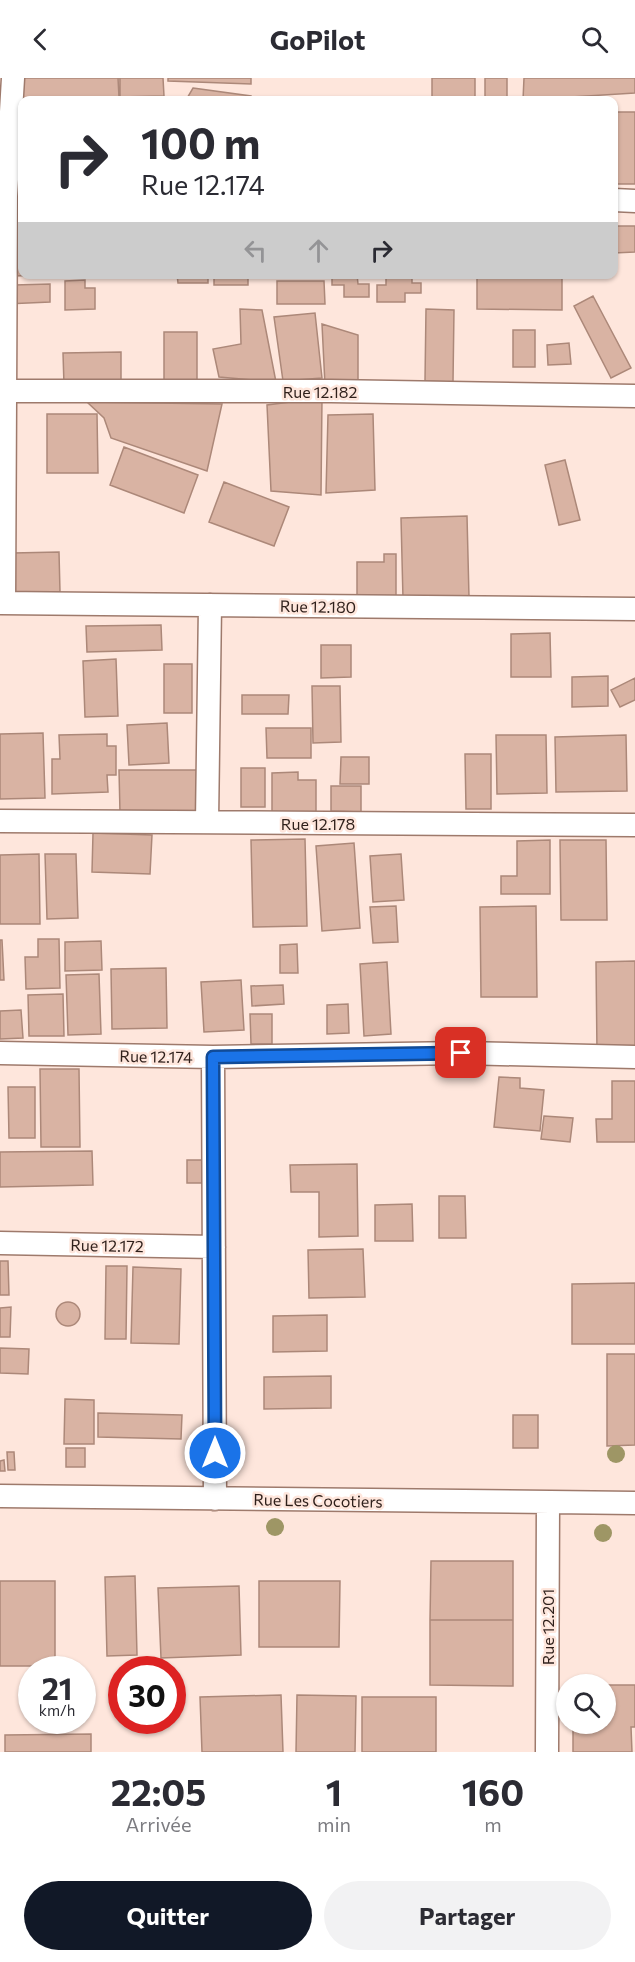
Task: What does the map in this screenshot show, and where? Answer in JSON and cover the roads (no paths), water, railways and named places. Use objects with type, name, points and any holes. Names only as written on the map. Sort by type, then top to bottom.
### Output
[{"type":"street","points":[[2,603],[4,391],[14,196],[13,78]]},
{"type":"street","points":[[618,201],[635,201]]},
{"type":"street","name":"Rue 12.182","points":[[4,391],[331,391],[635,396]]},
{"type":"street","name":"Rue 12.180","points":[[2,603],[635,609]]},
{"type":"street","points":[[207,822],[210,605]]},
{"type":"street","name":"Rue 12.178","points":[[0,821],[635,825]]},
{"type":"street","name":"Rue 12.174","points":[[0,1053],[213,1057],[461,1053],[635,1057]]},
{"type":"street","points":[[213,1057],[215,1499]]},
{"type":"street","name":"Rue 12.172","points":[[0,1243],[214,1247]]},
{"type":"street","name":"Rue Les Cocotiers","points":[[0,1496],[635,1503]]},
{"type":"street","name":"Rue 12.201","points":[[547,1752],[548,1502]]}]
